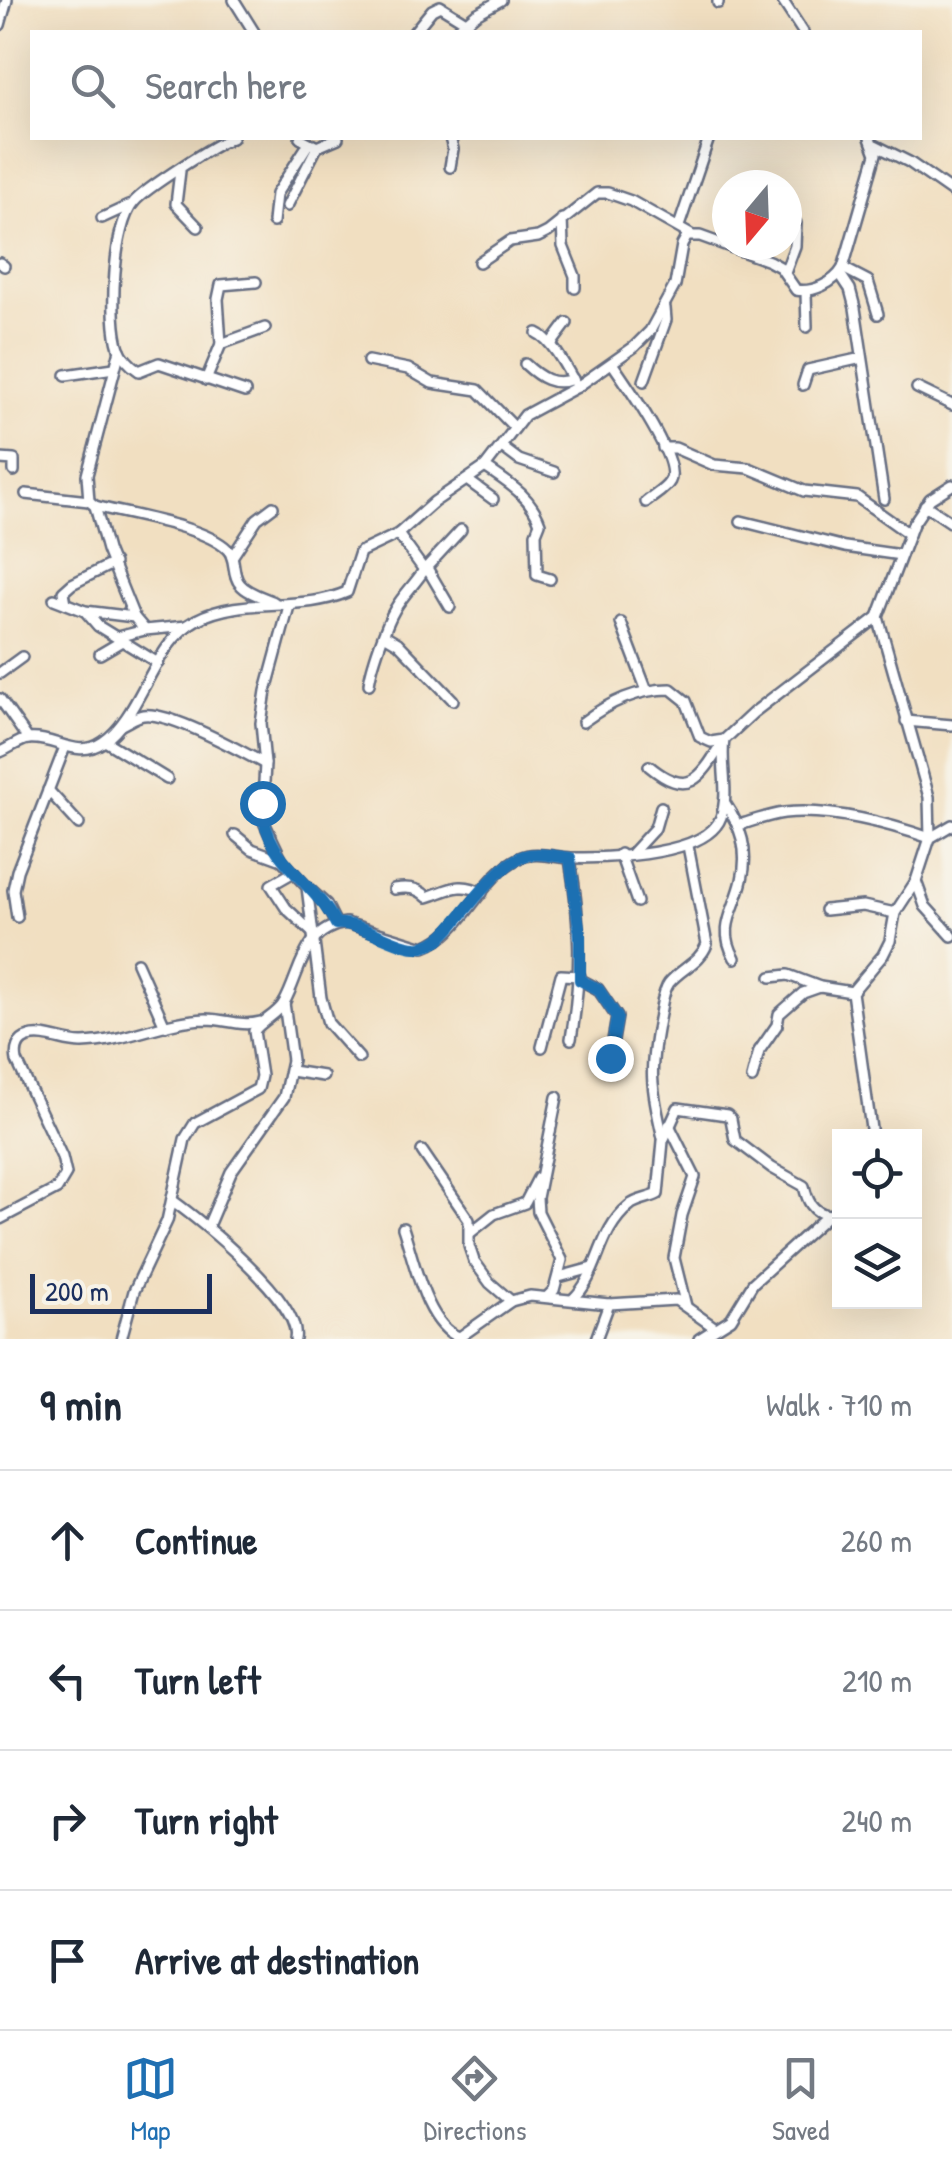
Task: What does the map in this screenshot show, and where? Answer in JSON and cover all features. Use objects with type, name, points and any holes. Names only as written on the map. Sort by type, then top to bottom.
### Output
[{"type":"street","points":[[0,25],[6,0]]},
{"type":"street","points":[[234,0],[253,30]]},
{"type":"street","points":[[458,30],[501,0]]},
{"type":"street","points":[[782,0],[802,30]]},
{"type":"street","points":[[416,30],[440,6],[466,22]]},
{"type":"street","points":[[102,218],[131,205],[209,147],[227,140]]},
{"type":"street","points":[[450,140],[450,168]]},
{"type":"street","points":[[679,226],[708,140]]},
{"type":"street","points":[[873,141],[952,192]]},
{"type":"street","points":[[873,141],[874,165],[842,271],[855,308],[884,499]]},
{"type":"street","points":[[287,206],[309,142]]},
{"type":"street","points":[[273,222],[276,194],[309,142]]},
{"type":"street","points":[[180,170],[176,204],[198,226]]},
{"type":"street","points":[[479,262],[510,241],[538,237],[597,193],[608,192],[691,235],[769,261],[785,273],[796,290],[806,292],[842,271]]},
{"type":"street","points":[[131,205],[116,256],[114,330],[128,364],[139,372],[159,363],[244,392]]},
{"type":"street","points":[[562,219],[574,288]]},
{"type":"street","points":[[0,752],[28,739],[88,749],[105,742],[170,644],[198,619],[276,604],[289,606],[348,592],[357,554],[398,534],[434,502],[485,467],[526,416],[612,363],[650,331],[675,285],[682,245],[691,235]]},
{"type":"street","points":[[785,273],[790,260]]},
{"type":"street","points":[[842,271],[868,281],[878,314]]},
{"type":"street","points":[[206,380],[220,344],[221,286],[256,282]]},
{"type":"street","points":[[806,292],[807,328]]},
{"type":"street","points":[[644,381],[666,320],[665,305]]},
{"type":"street","points":[[552,343],[567,323]]},
{"type":"street","points":[[220,344],[264,328]]},
{"type":"street","points":[[537,333],[552,343],[556,356],[575,383]]},
{"type":"street","points":[[120,350],[87,474],[92,504],[134,617],[145,630]]},
{"type":"street","points":[[803,385],[808,370],[862,358]]},
{"type":"street","points":[[368,361],[408,369],[422,380],[478,390],[515,428]]},
{"type":"street","points":[[612,363],[663,448],[671,480],[646,502]]},
{"type":"street","points":[[525,364],[547,380],[575,383]]},
{"type":"street","points":[[66,375],[114,368]]},
{"type":"street","points":[[917,388],[952,405]]},
{"type":"street","points":[[503,448],[518,460],[554,472]]},
{"type":"street","points":[[663,448],[675,448],[714,465],[750,468],[804,491],[857,497],[909,534]]},
{"type":"street","points":[[0,459],[14,460],[14,471]]},
{"type":"street","points":[[485,467],[522,492],[538,514],[537,575],[550,579]]},
{"type":"street","points":[[467,480],[493,499]]},
{"type":"street","points":[[649,766],[666,780],[688,782],[702,775],[724,740],[752,714],[878,617],[909,534],[926,505],[952,485]]},
{"type":"street","points":[[26,494],[92,504],[194,531],[224,546],[242,586],[276,604]]},
{"type":"street","points":[[926,505],[952,523]]},
{"type":"street","points":[[232,557],[257,519],[273,508]]},
{"type":"street","points":[[741,521],[844,547],[901,555]]},
{"type":"street","points":[[368,684],[372,662],[386,636],[392,613],[461,530]]},
{"type":"street","points":[[398,534],[450,607]]},
{"type":"street","points":[[66,603],[63,592],[72,584],[114,563]]},
{"type":"street","points":[[54,599],[85,611],[134,617]]},
{"type":"street","points":[[289,606],[261,723],[265,764],[262,818],[282,860],[326,904],[336,924]]},
{"type":"street","points":[[85,611],[98,626],[158,663]]},
{"type":"street","points":[[871,1129],[852,992],[883,956],[890,941],[894,913],[916,881],[930,838],[929,797],[878,617]]},
{"type":"street","points":[[621,623],[648,692]]},
{"type":"street","points":[[100,654],[119,639],[145,630],[187,626]]},
{"type":"street","points":[[386,636],[398,643],[454,700]]},
{"type":"street","points":[[0,674],[22,657]]},
{"type":"street","points":[[583,722],[610,702],[664,689],[677,692],[686,701],[700,737],[711,742],[724,740]]},
{"type":"street","points":[[0,699],[28,739]]},
{"type":"street","points":[[118,726],[139,715],[156,716],[225,741],[265,764]]},
{"type":"street","points":[[906,721],[952,725]]},
{"type":"street","points":[[0,1219],[57,1189],[66,1174],[62,1157],[16,1062],[15,1051],[29,1036],[82,1043],[208,1019],[244,1026],[260,1022],[284,1003],[300,960],[315,936],[336,924],[346,923],[424,947],[450,928],[505,868],[522,856],[570,858],[688,846],[715,829],[725,803],[724,740]]},
{"type":"street","points":[[105,742],[167,779]]},
{"type":"street","points":[[17,917],[13,890],[17,871],[65,747]]},
{"type":"street","points":[[48,790],[79,824]]},
{"type":"street","points":[[725,803],[739,824],[744,844],[742,880],[726,927],[728,947],[734,958]]},
{"type":"street","points":[[632,853],[655,828],[660,807]]},
{"type":"street","points":[[739,824],[784,813],[830,816],[930,838],[952,825]]},
{"type":"street","points":[[234,834],[252,849],[282,860]]},
{"type":"street","points":[[663,1140],[650,1084],[664,996],[668,984],[703,954],[707,944],[688,846]]},
{"type":"street","points":[[620,854],[637,902]]},
{"type":"street","points":[[570,858],[580,935],[580,978],[571,1040]]},
{"type":"street","points":[[292,873],[272,882],[273,889],[315,936]]},
{"type":"street","points":[[916,881],[925,906],[952,936]]},
{"type":"street","points":[[394,889],[412,888],[427,897],[460,886],[482,892]]},
{"type":"street","points":[[307,887],[321,998],[328,1022],[359,1058]]},
{"type":"street","points":[[825,910],[863,906],[894,913]]},
{"type":"street","points":[[137,963],[165,1026]]},
{"type":"street","points":[[542,1047],[561,975],[580,978],[598,989],[617,1017],[610,1058]]},
{"type":"street","points":[[772,977],[788,975],[820,987],[852,992]]},
{"type":"street","points":[[752,1078],[759,1050],[777,1025],[779,1014],[803,993],[820,987]]},
{"type":"street","points":[[208,1226],[231,1172],[276,1112],[291,1071],[291,1039],[284,1003]]},
{"type":"street","points":[[122,1339],[134,1291],[163,1230],[185,1139],[196,1123],[258,1090],[261,1076],[254,1031],[260,1022]]},
{"type":"street","points":[[291,1071],[323,1076]]},
{"type":"street","points":[[547,1297],[562,1260],[538,1212],[537,1198],[557,1098]]},
{"type":"street","points":[[573,1299],[588,1286],[602,1240],[628,1206],[658,1194],[663,1140],[678,1108],[726,1114],[736,1140],[772,1168],[804,1186],[806,1200],[828,1215]]},
{"type":"street","points":[[669,1125],[695,1177],[682,1215],[674,1258],[686,1306]]},
{"type":"street","points":[[422,1151],[469,1220],[468,1246],[474,1261],[510,1301]]},
{"type":"street","points":[[470,1233],[494,1214],[525,1203],[548,1157]]},
{"type":"street","points":[[172,1201],[208,1226],[262,1280],[292,1316],[297,1330],[295,1339]]},
{"type":"street","points":[[699,1339],[731,1318],[753,1283],[832,1214]]},
{"type":"street","points":[[403,1228],[430,1306],[440,1324],[458,1338],[510,1301],[530,1296],[610,1304],[667,1298],[686,1306],[714,1327]]},
{"type":"street","points":[[558,1277],[592,1268]]},
{"type":"street","points":[[596,1339],[610,1304]]},
{"type":"route","points":[[262,803],[266,830],[282,860],[326,904],[336,924],[346,923],[417,947],[430,945],[450,928],[505,868],[522,856],[570,858],[580,935],[580,980],[598,989],[617,1017],[610,1058]]}]
